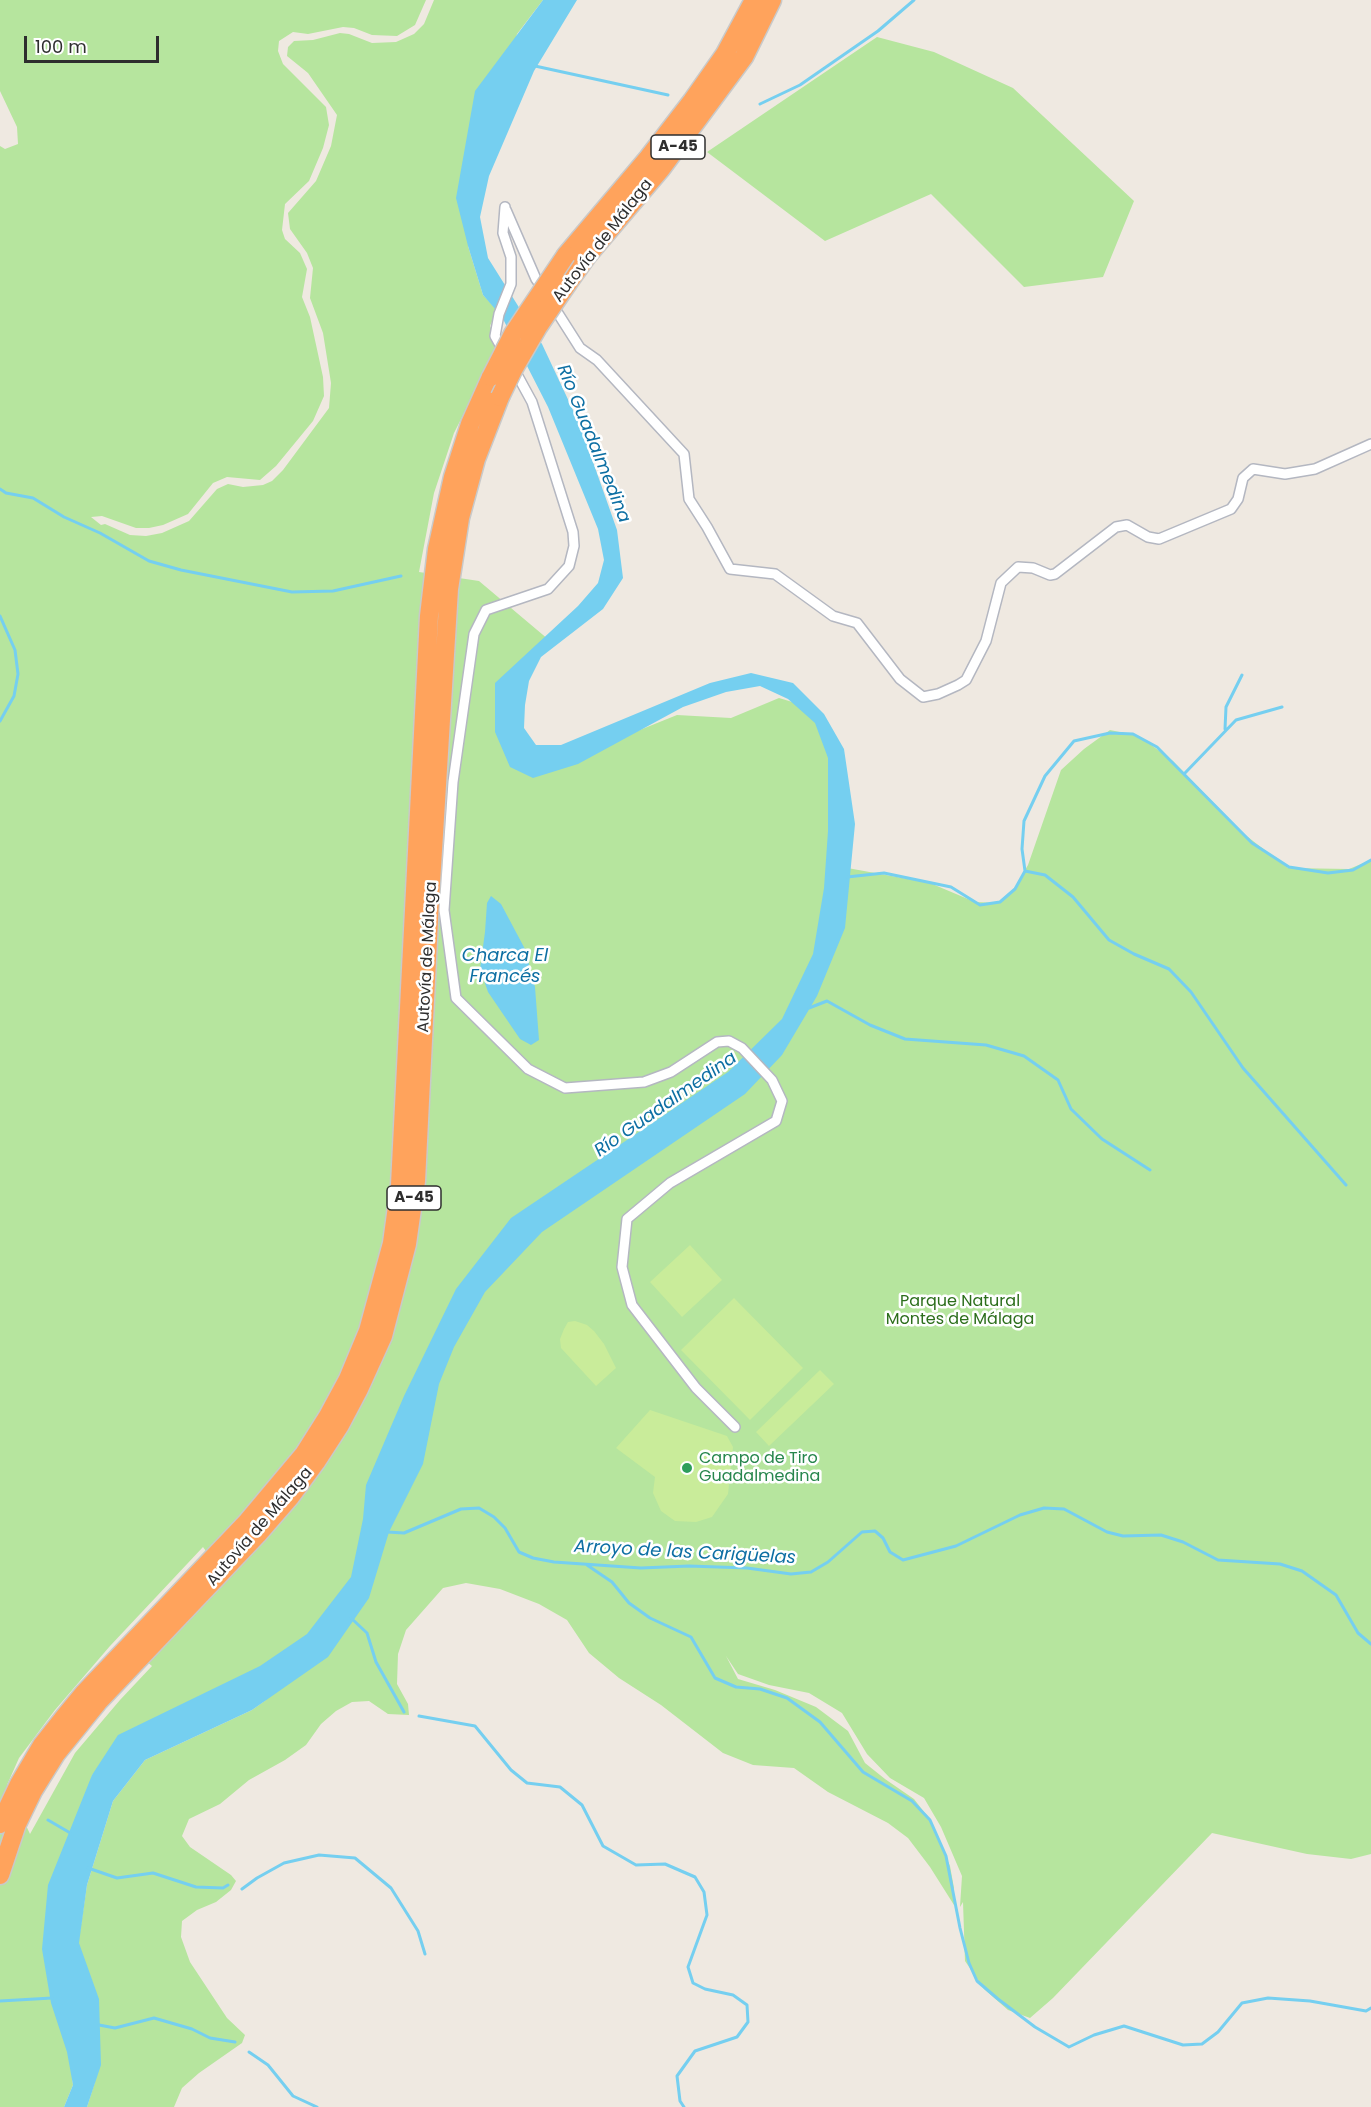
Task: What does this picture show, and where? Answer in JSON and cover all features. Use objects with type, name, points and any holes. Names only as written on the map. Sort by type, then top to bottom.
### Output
[{"type":"highway","name":"Autovía de Málaga","points":[[0,1824],[19,1784],[64,1716],[246,1523],[304,1454],[348,1379],[368,1330],[392,1243],[400,1185],[429,616],[437,549],[453,477],[470,424],[513,334],[566,255],[648,158],[692,101],[725,54],[754,0]]},
{"type":"highway","name":"Autovía de Málaga","points":[[0,1875],[21,1816],[33,1791],[56,1754],[99,1701],[258,1534],[291,1496],[340,1425],[383,1336],[407,1244],[416,1180],[449,589],[460,518],[473,469],[513,370],[538,327],[588,255],[661,169],[744,57],[772,0]]},
{"type":"street","points":[[735,1427],[696,1388],[632,1305],[622,1267],[627,1220],[670,1183],[776,1121],[782,1101],[772,1080],[742,1048],[729,1041],[717,1042],[671,1072],[644,1082],[565,1088],[528,1070],[456,998],[444,910],[453,782],[474,634],[486,610],[548,589],[569,566],[574,546],[573,532],[532,402],[495,336],[499,314],[511,284],[511,257],[503,233],[505,207],[537,279],[580,348],[597,360],[684,454],[688,499],[707,526],[730,568],[775,574],[833,616],[857,623],[900,679],[923,697],[938,694],[966,680],[986,641],[1001,583],[1018,567],[1033,568],[1050,575],[1055,574],[1116,527],[1127,525],[1148,537],[1159,539],[1232,509],[1238,499],[1243,478],[1253,469],[1285,474],[1315,470],[1371,444]]},
{"type":"green space","name":"Parque Natural Montes de Málaga","points":[[0,0],[426,0],[415,25],[397,36],[372,35],[354,28],[343,27],[308,34],[293,32],[279,41],[278,51],[283,64],[326,107],[329,125],[323,148],[309,181],[285,204],[282,230],[285,239],[300,253],[307,269],[302,297],[310,317],[323,377],[324,396],[313,421],[276,466],[260,480],[227,477],[213,483],[188,514],[163,525],[136,528],[102,516],[91,517],[101,525],[105,524],[130,535],[146,536],[162,533],[189,521],[217,489],[228,484],[243,487],[263,485],[272,481],[283,470],[329,408],[331,383],[323,333],[310,298],[313,268],[307,253],[290,229],[288,213],[316,181],[331,146],[337,115],[308,73],[287,56],[288,47],[294,41],[313,40],[340,33],[372,43],[396,42],[414,34],[424,24],[434,0],[543,0],[517,34],[468,246],[483,295],[497,310],[490,326],[498,346],[454,433],[434,493],[419,572],[479,581],[549,640],[506,722],[543,754],[600,746],[677,715],[731,718],[779,698],[809,707],[823,731],[842,797],[842,867],[930,883],[975,902],[999,903],[1014,889],[1028,865],[1061,770],[1110,730],[1139,736],[1173,761],[1244,834],[1288,868],[1349,869],[1371,860],[1371,1854],[1351,1859],[1307,1854],[1212,1833],[1053,1998],[1030,2018],[1008,2010],[984,1989],[965,1961],[963,1902],[960,1907],[962,1876],[941,1827],[924,1798],[890,1778],[867,1754],[842,1713],[809,1693],[769,1685],[738,1674],[726,1656],[738,1679],[775,1690],[816,1707],[848,1731],[865,1763],[914,1799],[928,1817],[950,1866],[954,1905],[908,1838],[888,1823],[828,1792],[794,1768],[753,1765],[723,1753],[661,1705],[619,1678],[589,1653],[567,1620],[539,1604],[500,1589],[466,1583],[443,1588],[406,1630],[398,1654],[397,1684],[408,1704],[409,1715],[388,1714],[369,1701],[352,1702],[336,1711],[321,1724],[306,1745],[249,1780],[220,1804],[189,1819],[182,1836],[190,1847],[231,1875],[236,1881],[231,1890],[216,1902],[197,1910],[182,1921],[181,1937],[190,1962],[227,2018],[245,2035],[242,2043],[199,2073],[182,2088],[174,2107],[87,2107],[95,2082],[72,2078],[73,2085],[64,2107],[0,2107],[0,146],[5,149],[18,144],[17,127],[0,91]],"holes":[[[203,1547],[216,1565],[134,1651],[152,1666],[75,1753],[30,1834],[7,1785],[19,1758],[55,1710],[110,1646]],[[266,1700],[252,1710],[145,1760],[113,1801],[87,1885],[79,1938],[92,1775]]]},
{"type":"green space","points":[[877,37],[934,52],[1013,88],[1134,201],[1103,277],[1024,287],[931,194],[825,241],[707,152]]},
{"type":"green space","points":[[690,1245],[722,1280],[682,1317],[650,1282]]},
{"type":"green space","name":"Campo de Tiro Guadalmedina","points":[[734,1298],[803,1368],[750,1420],[681,1350]]},
{"type":"green space","points":[[575,1321],[587,1325],[594,1331],[604,1344],[616,1368],[596,1386],[561,1348],[560,1339],[564,1329],[568,1322]]},
{"type":"green space","name":"Campo de Tiro Guadalmedina","points":[[820,1370],[834,1384],[769,1446],[756,1432]]},
{"type":"green space","name":"Campo de Tiro Guadalmedina","points":[[650,1410],[727,1436],[733,1447],[728,1494],[712,1517],[696,1522],[675,1521],[661,1511],[653,1493],[655,1477],[616,1448]]},
{"type":"water","points":[[543,0],[577,0],[534,71],[489,176],[480,217],[488,258],[542,344],[580,425],[617,530],[623,578],[603,609],[541,657],[529,681],[524,728],[536,745],[561,745],[710,683],[751,673],[793,683],[824,714],[844,749],[855,824],[845,928],[817,996],[782,1055],[745,1094],[542,1232],[485,1292],[454,1347],[439,1384],[423,1464],[389,1532],[369,1598],[328,1657],[252,1710],[145,1760],[113,1801],[87,1885],[79,1943],[99,1999],[101,2065],[87,2107],[64,2107],[73,2085],[67,2052],[51,2003],[42,1949],[48,1885],[92,1775],[118,1735],[260,1666],[307,1634],[351,1577],[363,1519],[366,1485],[404,1396],[456,1289],[511,1218],[728,1072],[782,1019],[813,954],[824,888],[828,831],[828,758],[815,723],[788,699],[760,686],[726,692],[683,707],[578,764],[533,778],[510,767],[495,732],[495,683],[578,606],[598,583],[604,560],[598,529],[548,407],[502,317],[483,295],[456,198],[475,91]]},
{"type":"water","name":"Charca El Francés","points":[[491,896],[501,904],[525,949],[535,987],[539,1040],[531,1045],[520,1039],[488,992],[480,969],[487,903]]},
{"type":"waterway","points":[[760,104],[800,85],[878,31],[914,0]]},
{"type":"waterway","points":[[535,66],[668,95]]},
{"type":"waterway","points":[[0,489],[6,493],[33,498],[64,517],[100,533],[149,561],[181,570],[292,592],[333,591],[401,576]]},
{"type":"waterway","points":[[0,616],[15,650],[18,674],[14,696],[0,721]]},
{"type":"waterway","points":[[1225,729],[1226,707],[1242,675]]},
{"type":"waterway","points":[[1185,773],[1236,720],[1282,707]]},
{"type":"waterway","points":[[847,877],[884,873],[951,887],[980,905],[1000,902],[1015,889],[1025,871],[1022,849],[1024,821],[1045,776],[1074,741],[1110,733],[1133,734],[1157,747],[1252,843],[1289,867],[1328,873],[1353,870],[1371,860]]},
{"type":"waterway","points":[[1025,871],[1045,875],[1073,897],[1109,940],[1169,969],[1191,992],[1243,1068],[1346,1185]]},
{"type":"waterway","points":[[809,1008],[827,1001],[870,1025],[905,1039],[986,1045],[1024,1056],[1058,1080],[1071,1109],[1102,1139],[1150,1170]]},
{"type":"waterway","name":"Arroyo de las Carigüelas","points":[[387,1532],[404,1533],[461,1509],[479,1508],[494,1517],[505,1528],[519,1552],[533,1558],[554,1562],[641,1568],[689,1566],[747,1568],[791,1574],[811,1572],[828,1562],[862,1532],[875,1531],[883,1538],[890,1552],[903,1560],[956,1546],[1020,1515],[1044,1508],[1064,1509],[1107,1532],[1123,1536],[1161,1535],[1183,1542],[1218,1560],[1280,1564],[1302,1571],[1336,1595],[1358,1633],[1371,1644]]},
{"type":"waterway","points":[[587,1565],[612,1582],[629,1603],[650,1618],[691,1637],[715,1678],[736,1687],[760,1689],[787,1698],[820,1722],[863,1772],[912,1801],[930,1820],[946,1856],[960,1928],[969,1963],[977,1981],[1035,2027],[1069,2047],[1094,2035],[1124,2026],[1183,2045],[1202,2044],[1218,2032],[1242,2003],[1268,1998],[1310,2001],[1366,2011],[1371,2008]]},
{"type":"waterway","points":[[351,1618],[367,1633],[376,1662],[404,1712]]},
{"type":"waterway","points":[[419,1716],[475,1726],[511,1770],[527,1783],[560,1787],[582,1805],[603,1846],[636,1865],[665,1864],[695,1877],[704,1892],[707,1915],[688,1967],[693,1983],[705,1989],[733,1995],[747,2005],[748,2022],[737,2037],[695,2051],[677,2076],[680,2101],[684,2107]]},
{"type":"waterway","points":[[48,1820],[72,1834]]},
{"type":"waterway","points":[[242,1889],[284,1863],[319,1855],[355,1858],[391,1888],[418,1931],[425,1954]]},
{"type":"waterway","points":[[88,1868],[117,1878],[153,1873],[196,1887],[223,1888],[228,1885]]},
{"type":"waterway","points":[[0,2001],[52,1998]]},
{"type":"waterway","points":[[99,2025],[115,2028],[154,2018],[192,2029],[210,2038],[235,2042]]},
{"type":"waterway","points":[[249,2052],[268,2065],[293,2096],[317,2107]]},
{"type":"place","name":"Campo de Tiro Guadalmedina","points":[[687,1468]]},
{"type":"water label","name":"Río Guadalmedina","points":[[593,444]]},
{"type":"water label","name":"Río Guadalmedina","points":[[666,1105]]}]
